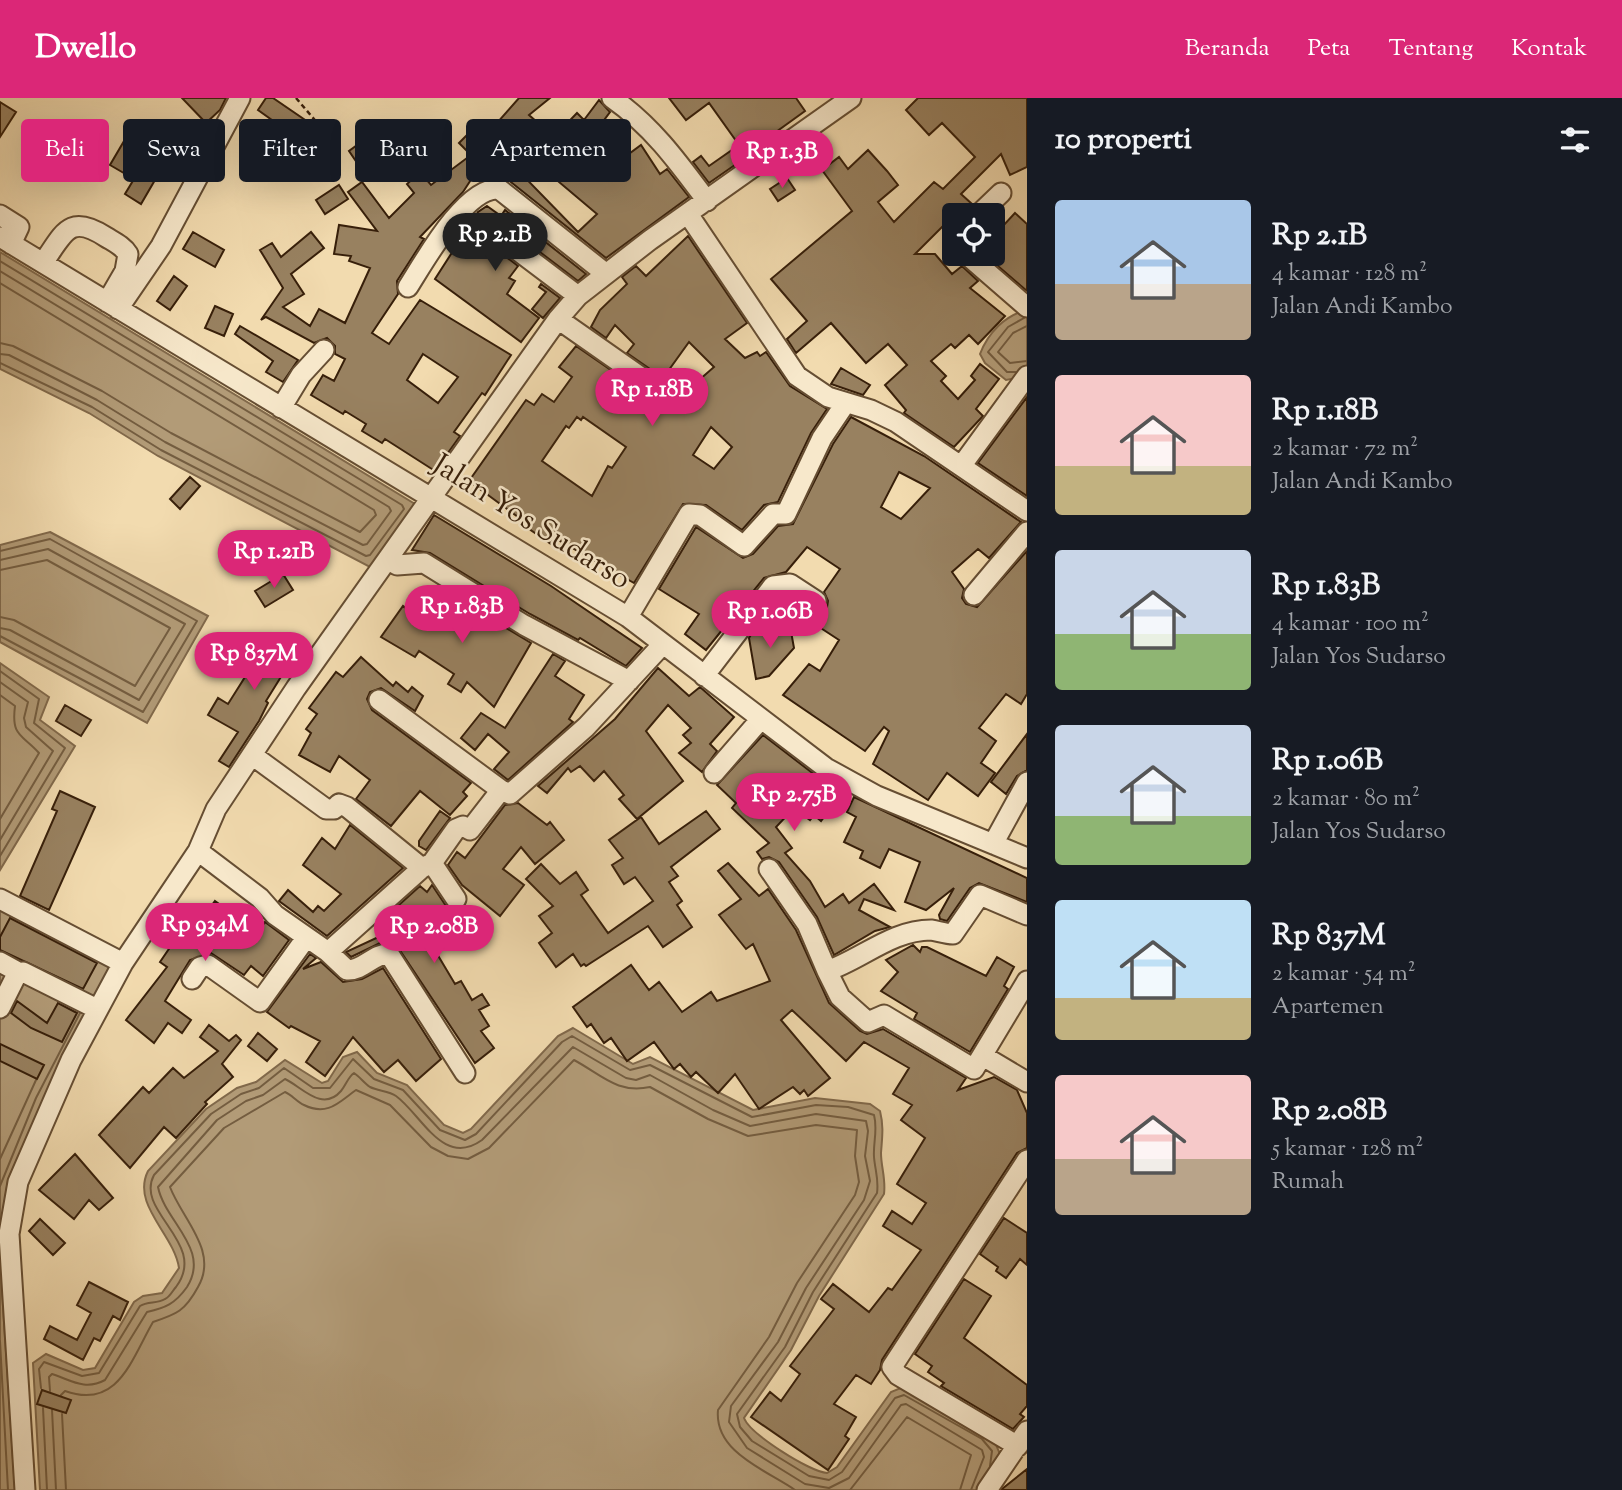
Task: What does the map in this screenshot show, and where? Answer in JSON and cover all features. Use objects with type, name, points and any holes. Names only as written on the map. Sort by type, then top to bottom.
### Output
[{"type":"street","points":[[113,306],[168,234],[240,98]]},
{"type":"street","points":[[612,98],[665,144],[707,201]]},
{"type":"street","points":[[25,1490],[9,1265],[12,1208],[31,1149],[97,1009],[122,963],[198,851],[216,809],[252,755],[558,319],[578,296],[606,273],[707,201],[826,105],[851,98]]},
{"type":"street","points":[[408,287],[460,211],[479,194],[493,188],[499,189],[606,273]]},
{"type":"street","points":[[990,203],[1001,192]]},
{"type":"street","points":[[688,214],[791,368],[806,383],[845,404],[871,410],[897,422],[1027,511]]},
{"type":"street","points":[[0,215],[19,227],[6,240]]},
{"type":"street","points":[[43,263],[66,229],[82,224],[90,227],[128,254],[113,306]]},
{"type":"street","points":[[496,234],[578,296]]},
{"type":"street","name":"Jalan Yos Sudarso","points":[[6,240],[628,617],[760,720],[855,785],[1027,858]]},
{"type":"street","points":[[980,266],[1026,306]]},
{"type":"street","points":[[558,319],[655,387]]},
{"type":"street","points":[[281,408],[301,375],[324,350]]},
{"type":"street","points":[[962,465],[1024,379]]},
{"type":"street","points":[[628,617],[689,514],[700,515],[744,546],[773,514],[786,513],[822,438],[845,404]]},
{"type":"street","points":[[974,595],[1027,532]]},
{"type":"street","points":[[388,559],[397,565],[424,563],[524,625],[629,681]]},
{"type":"street","points":[[704,676],[773,586],[790,584],[816,601]]},
{"type":"street","points":[[379,700],[510,794],[586,727],[663,644]]},
{"type":"street","points":[[714,773],[760,720]]},
{"type":"street","points":[[252,755],[327,809],[339,804],[347,807],[427,866],[456,899]]},
{"type":"street","points":[[993,844],[1027,782]]},
{"type":"street","points":[[328,952],[427,866],[456,828],[463,826],[470,830],[501,790]]},
{"type":"street","points":[[198,851],[306,938],[352,971],[383,953],[389,954],[428,1020],[465,1073]]},
{"type":"street","points":[[769,869],[807,924],[840,997],[868,1022],[884,1015],[972,1069],[983,1056],[1027,981]]},
{"type":"street","points":[[827,971],[858,959],[893,938],[932,930],[953,934],[980,895],[1027,915]]},
{"type":"street","points":[[0,899],[122,963]]},
{"type":"street","points":[[192,979],[200,967],[208,965],[260,1002],[306,938]]},
{"type":"street","points":[[0,962],[97,1009]]},
{"type":"street","points":[[0,1008],[20,973]]},
{"type":"street","points":[[983,1056],[1027,1082]]},
{"type":"street","points":[[987,1490],[1023,1438],[898,1375],[892,1367],[1027,1160]]},
{"type":"path","points":[[296,98],[314,119]]},
{"type":"water","points":[[0,252],[415,504],[370,567],[158,456],[89,413],[0,369]]},
{"type":"water","points":[[1027,310],[1027,376],[1006,380],[985,363],[980,354],[998,326],[1019,312]]},
{"type":"water","points":[[50,532],[208,616],[147,723],[0,642],[0,545]]},
{"type":"water","points":[[0,663],[49,697],[40,720],[75,746],[0,870]]},
{"type":"water","points":[[0,910],[112,966],[43,1101],[8,1180],[0,1232]]},
{"type":"water","points":[[573,1028],[633,1064],[650,1057],[753,1110],[815,1098],[870,1104],[880,1111],[884,1194],[819,1296],[791,1350],[744,1418],[757,1433],[781,1451],[827,1473],[837,1467],[891,1392],[903,1387],[994,1440],[1000,1454],[985,1490],[40,1490],[33,1363],[46,1354],[83,1370],[95,1368],[134,1302],[143,1296],[162,1293],[179,1268],[170,1243],[149,1208],[144,1184],[148,1171],[206,1109],[237,1088],[256,1082],[285,1060],[322,1083],[328,1081],[343,1057],[357,1052],[377,1073],[407,1085],[444,1125],[463,1133],[471,1129],[558,1036]]},
{"type":"water","points":[[0,1261],[15,1490],[0,1490]]},
{"type":"building","points":[[182,98],[226,98],[220,110],[210,119],[202,119]]},
{"type":"building","points":[[266,98],[273,98],[304,119],[271,119],[258,110]]},
{"type":"building","points":[[519,98],[550,98],[529,115],[534,119],[500,119]]},
{"type":"building","points":[[669,98],[796,98],[805,111],[776,132],[778,135],[709,183],[693,162],[701,156],[709,166],[739,145],[709,103],[686,120]]},
{"type":"building","points":[[918,98],[1027,98],[1027,167],[1010,175],[1001,154],[961,194],[971,203],[942,203],[942,227],[915,254],[935,254],[942,266],[952,274],[962,266],[978,281],[970,288],[1005,316],[978,344],[969,335],[955,348],[951,344],[931,361],[946,376],[941,381],[958,399],[975,380],[971,376],[980,364],[999,379],[976,409],[983,416],[954,447],[904,413],[906,410],[885,385],[907,365],[888,344],[866,363],[831,323],[796,353],[787,339],[807,321],[771,279],[852,211],[822,170],[839,157],[848,169],[868,150],[887,171],[898,185],[878,202],[894,222],[934,182],[943,189],[975,157],[942,123],[929,135],[906,110]]},
{"type":"building","points":[[599,100],[610,112],[605,119],[585,119]]},
{"type":"building","points":[[0,102],[16,112],[0,137]]},
{"type":"building","points":[[577,113],[583,119],[571,119]]},
{"type":"building","points":[[466,136],[466,150],[459,143]]},
{"type":"building","points":[[123,143],[123,173],[110,165]]},
{"type":"building","points":[[641,145],[660,174],[667,169],[689,197],[606,258],[511,182],[529,182],[578,232],[597,214],[559,182],[631,182],[631,152]]},
{"type":"building","points":[[355,147],[355,160],[349,151]]},
{"type":"building","points":[[466,159],[466,182],[470,182],[420,237],[424,239],[397,281],[398,294],[372,333],[389,344],[420,300],[511,355],[485,395],[482,393],[454,432],[460,436],[435,471],[385,439],[382,443],[362,431],[366,424],[345,411],[343,414],[311,395],[323,375],[334,381],[345,359],[335,354],[335,346],[327,338],[314,343],[266,317],[261,320],[283,288],[260,250],[272,243],[281,257],[311,232],[324,248],[291,274],[304,294],[283,307],[310,326],[319,309],[345,323],[370,268],[349,261],[351,256],[334,254],[339,225],[377,231],[348,192],[362,182],[389,218],[414,193],[407,184],[409,182],[428,182],[431,185],[435,182],[452,182],[452,169]],"holes":[[[423,354],[458,377],[438,403],[407,380]]]},
{"type":"building","points":[[787,178],[795,190],[778,201],[770,189]]},
{"type":"building","points":[[132,182],[154,182],[141,204],[125,194]]},
{"type":"building","points":[[339,185],[348,199],[325,214],[316,200]]},
{"type":"building","points":[[487,206],[501,216],[505,210],[586,274],[578,281],[503,224],[497,222],[487,226],[484,233],[488,243],[518,266],[509,278],[515,281],[507,294],[539,318],[521,342],[435,279],[478,212]]},
{"type":"building","points":[[1015,213],[1027,224],[1027,291],[998,266],[1005,266],[1005,224]]},
{"type":"building","points":[[193,232],[224,250],[215,267],[183,249]]},
{"type":"building","points":[[688,236],[747,323],[725,339],[745,358],[757,352],[760,356],[766,352],[790,386],[827,409],[811,433],[778,502],[764,505],[742,530],[706,505],[683,504],[634,583],[558,540],[554,546],[516,520],[518,517],[469,481],[526,400],[534,405],[542,394],[554,402],[572,377],[559,367],[576,346],[653,399],[665,394],[674,402],[714,367],[689,342],[663,378],[627,353],[634,344],[615,325],[606,338],[591,327],[600,310],[627,284],[622,277],[636,266],[646,276]],"holes":[[[577,417],[581,420],[583,417],[626,447],[612,468],[608,466],[592,496],[542,461],[566,426],[569,428]],[[711,427],[732,447],[714,469],[693,455]]]},
{"type":"building","points":[[174,276],[187,286],[170,310],[157,301]]},
{"type":"building","points":[[541,284],[560,298],[543,318],[532,309],[546,292],[539,287]]},
{"type":"building","points":[[215,306],[233,314],[224,336],[205,328]]},
{"type":"building","points":[[240,326],[298,360],[283,382],[266,372],[273,361],[235,334]]},
{"type":"building","points":[[841,368],[870,385],[863,395],[831,384]]},
{"type":"building","points":[[1027,397],[1027,496],[978,463]]},
{"type":"building","points":[[851,417],[924,456],[1021,522],[989,558],[978,549],[952,572],[964,589],[962,598],[966,604],[977,607],[1027,551],[1027,694],[1021,704],[1006,694],[979,728],[996,741],[981,763],[995,773],[978,796],[947,773],[928,800],[873,764],[889,731],[884,727],[865,751],[783,695],[809,664],[820,671],[839,640],[810,621],[815,613],[827,607],[828,601],[824,592],[840,569],[807,547],[786,572],[764,578],[706,650],[685,634],[699,614],[659,589],[696,527],[743,558],[753,554],[778,526],[793,524],[833,444]],"holes":[[[899,472],[930,488],[901,519],[881,507]]]},
{"type":"building","points":[[190,477],[200,486],[180,509],[170,499]]},
{"type":"building","points":[[434,515],[551,586],[642,648],[626,666],[580,638],[578,640],[530,614],[430,553],[412,550]]},
{"type":"building","points":[[283,574],[293,590],[265,607],[255,591]]},
{"type":"building","points":[[447,592],[531,643],[494,707],[467,682],[461,692],[448,684],[454,674],[419,651],[415,657],[381,637],[403,606],[423,621],[428,613],[432,615]]},
{"type":"building","points":[[790,626],[794,648],[769,676],[756,679],[749,638],[752,633]]},
{"type":"building","points":[[277,635],[305,654],[290,676],[284,672],[266,701],[268,703],[259,721],[229,767],[219,761],[238,732],[208,715],[218,698],[228,704],[245,677],[229,667],[238,653],[257,665]]},
{"type":"building","points":[[553,654],[565,661],[555,676],[584,695],[569,719],[573,722],[508,780],[494,769],[509,752],[488,734],[475,750],[461,738],[481,713],[505,728]]},
{"type":"building","points":[[361,657],[393,686],[396,682],[408,692],[412,687],[423,696],[415,711],[381,688],[370,692],[367,699],[372,710],[471,783],[463,792],[467,796],[450,815],[420,791],[391,826],[356,799],[370,780],[339,756],[330,772],[299,755],[311,733],[306,729],[317,714],[309,708],[336,672],[343,677]]},
{"type":"building","points":[[658,668],[689,696],[700,687],[734,717],[710,744],[717,751],[702,772],[679,753],[691,743],[683,735],[691,728],[668,705],[646,731],[683,781],[637,819],[619,799],[624,795],[604,771],[594,781],[580,766],[571,772],[568,768],[547,793],[538,786],[615,719]]},
{"type":"building","points":[[65,705],[91,720],[81,736],[56,721]]},
{"type":"building","points":[[1027,734],[1027,770],[1017,776],[1006,794],[991,782]]},
{"type":"building","points":[[763,735],[815,775],[808,785],[825,798],[821,803],[830,809],[821,821],[814,815],[810,820],[794,808],[776,827],[792,848],[785,853],[810,881],[825,907],[843,894],[849,903],[874,884],[894,910],[864,899],[859,910],[890,927],[875,931],[834,955],[817,917],[779,862],[769,857],[762,859],[757,852],[769,843],[732,808],[736,803],[717,785]]},
{"type":"building","points":[[60,791],[95,807],[49,910],[20,896],[57,811],[52,809]]},
{"type":"building","points":[[854,797],[1027,878],[1027,902],[979,883],[970,888],[947,921],[940,919],[939,915],[954,888],[926,910],[905,902],[920,862],[889,849],[880,868],[860,858],[863,851],[844,842],[856,817],[847,812]]},
{"type":"building","points":[[518,803],[547,825],[550,822],[564,840],[535,864],[521,847],[503,869],[524,885],[500,916],[462,885],[448,865],[457,852],[465,858],[505,805]]},
{"type":"building","points":[[440,811],[450,818],[426,850],[419,846],[419,841]]},
{"type":"building","points":[[706,811],[720,829],[671,867],[678,876],[669,882],[682,901],[677,905],[692,927],[663,947],[648,926],[586,966],[581,966],[573,954],[556,967],[539,943],[552,933],[539,916],[553,906],[526,879],[541,864],[560,884],[576,872],[588,890],[581,895],[608,933],[653,901],[635,877],[624,884],[612,865],[623,858],[609,840],[641,817],[659,844]]},
{"type":"building","points":[[350,825],[403,868],[327,936],[279,901],[288,890],[313,912],[318,906],[324,911],[341,894],[303,865],[322,838],[335,849]]},
{"type":"building","points":[[728,863],[759,896],[768,889],[796,930],[829,1003],[860,1031],[867,1034],[883,1029],[966,1078],[958,1090],[994,1077],[1017,1090],[1027,1113],[1027,1148],[1017,1153],[882,1360],[880,1370],[871,1384],[856,1375],[834,1404],[856,1417],[845,1436],[849,1439],[828,1470],[751,1417],[770,1392],[781,1401],[800,1374],[790,1366],[834,1309],[821,1299],[833,1284],[869,1312],[888,1288],[892,1290],[921,1250],[883,1226],[892,1211],[912,1224],[926,1203],[897,1184],[925,1138],[901,1120],[912,1105],[893,1094],[909,1068],[864,1042],[846,1061],[792,1010],[781,1020],[830,1078],[808,1096],[804,1090],[800,1094],[793,1087],[759,1109],[735,1074],[718,1093],[696,1072],[691,1077],[680,1064],[674,1069],[654,1042],[627,1061],[611,1038],[604,1043],[591,1024],[587,1027],[573,1007],[631,965],[649,990],[659,982],[682,1012],[711,992],[717,1001],[770,981],[753,944],[746,949],[719,915],[741,899],[718,871]]},
{"type":"building","points":[[432,885],[446,906],[463,913],[427,937],[455,984],[461,981],[472,1000],[482,994],[489,1005],[479,1010],[489,1026],[481,1031],[494,1048],[475,1063],[395,943],[380,943],[351,957],[346,952],[385,934],[379,923],[420,886],[427,892]]},
{"type":"building","points":[[215,901],[258,932],[265,922],[289,940],[263,976],[251,966],[244,975],[211,953],[190,960],[165,1001],[191,1020],[182,1033],[168,1023],[154,1043],[126,1020],[167,967],[160,962],[186,924],[194,930]]},
{"type":"building","points":[[10,918],[97,963],[83,989],[0,950],[0,937]]},
{"type":"building","points":[[913,945],[920,952],[922,947],[927,947],[986,976],[997,957],[1014,967],[1004,986],[1008,989],[970,1052],[914,1019],[917,1013],[881,991],[898,972],[886,960]]},
{"type":"building","points":[[310,954],[316,958],[303,969],[321,962],[343,982],[362,979],[383,968],[441,1059],[416,1081],[398,1060],[384,1072],[353,1037],[325,1076],[306,1062],[320,1041],[291,1026],[289,1028],[267,1012]]},
{"type":"building","points":[[17,1001],[47,1023],[58,1003],[77,1013],[62,1042],[31,1028],[11,1013]]},
{"type":"building","points":[[209,1025],[229,1041],[236,1035],[241,1040],[222,1064],[233,1077],[205,1102],[207,1104],[176,1138],[164,1127],[130,1168],[99,1135],[143,1087],[149,1093],[173,1068],[184,1078],[218,1051],[200,1037]]},
{"type":"building","points":[[258,1033],[277,1049],[267,1061],[248,1046]]},
{"type":"building","points":[[0,1044],[44,1065],[37,1079],[0,1061]]},
{"type":"building","points":[[75,1154],[113,1198],[99,1210],[89,1200],[74,1219],[39,1190]]},
{"type":"building","points":[[1004,1218],[1027,1233],[1027,1265],[1020,1259],[1006,1278],[996,1271],[998,1267],[980,1254]]},
{"type":"building","points":[[40,1219],[65,1243],[53,1255],[29,1231]]},
{"type":"building","points":[[964,1279],[991,1296],[964,1338],[1027,1385],[1027,1406],[1020,1414],[1024,1417],[1013,1429],[941,1386],[944,1383],[928,1372],[932,1366],[915,1354]]},
{"type":"building","points":[[89,1282],[128,1302],[120,1320],[113,1316],[100,1341],[94,1338],[83,1360],[44,1339],[50,1326],[77,1340],[91,1313],[77,1305]]},
{"type":"building","points":[[42,1390],[71,1400],[66,1413],[37,1404]]},
{"type":"building","points":[[1027,1469],[1027,1490],[1002,1490],[1002,1489]]}]
